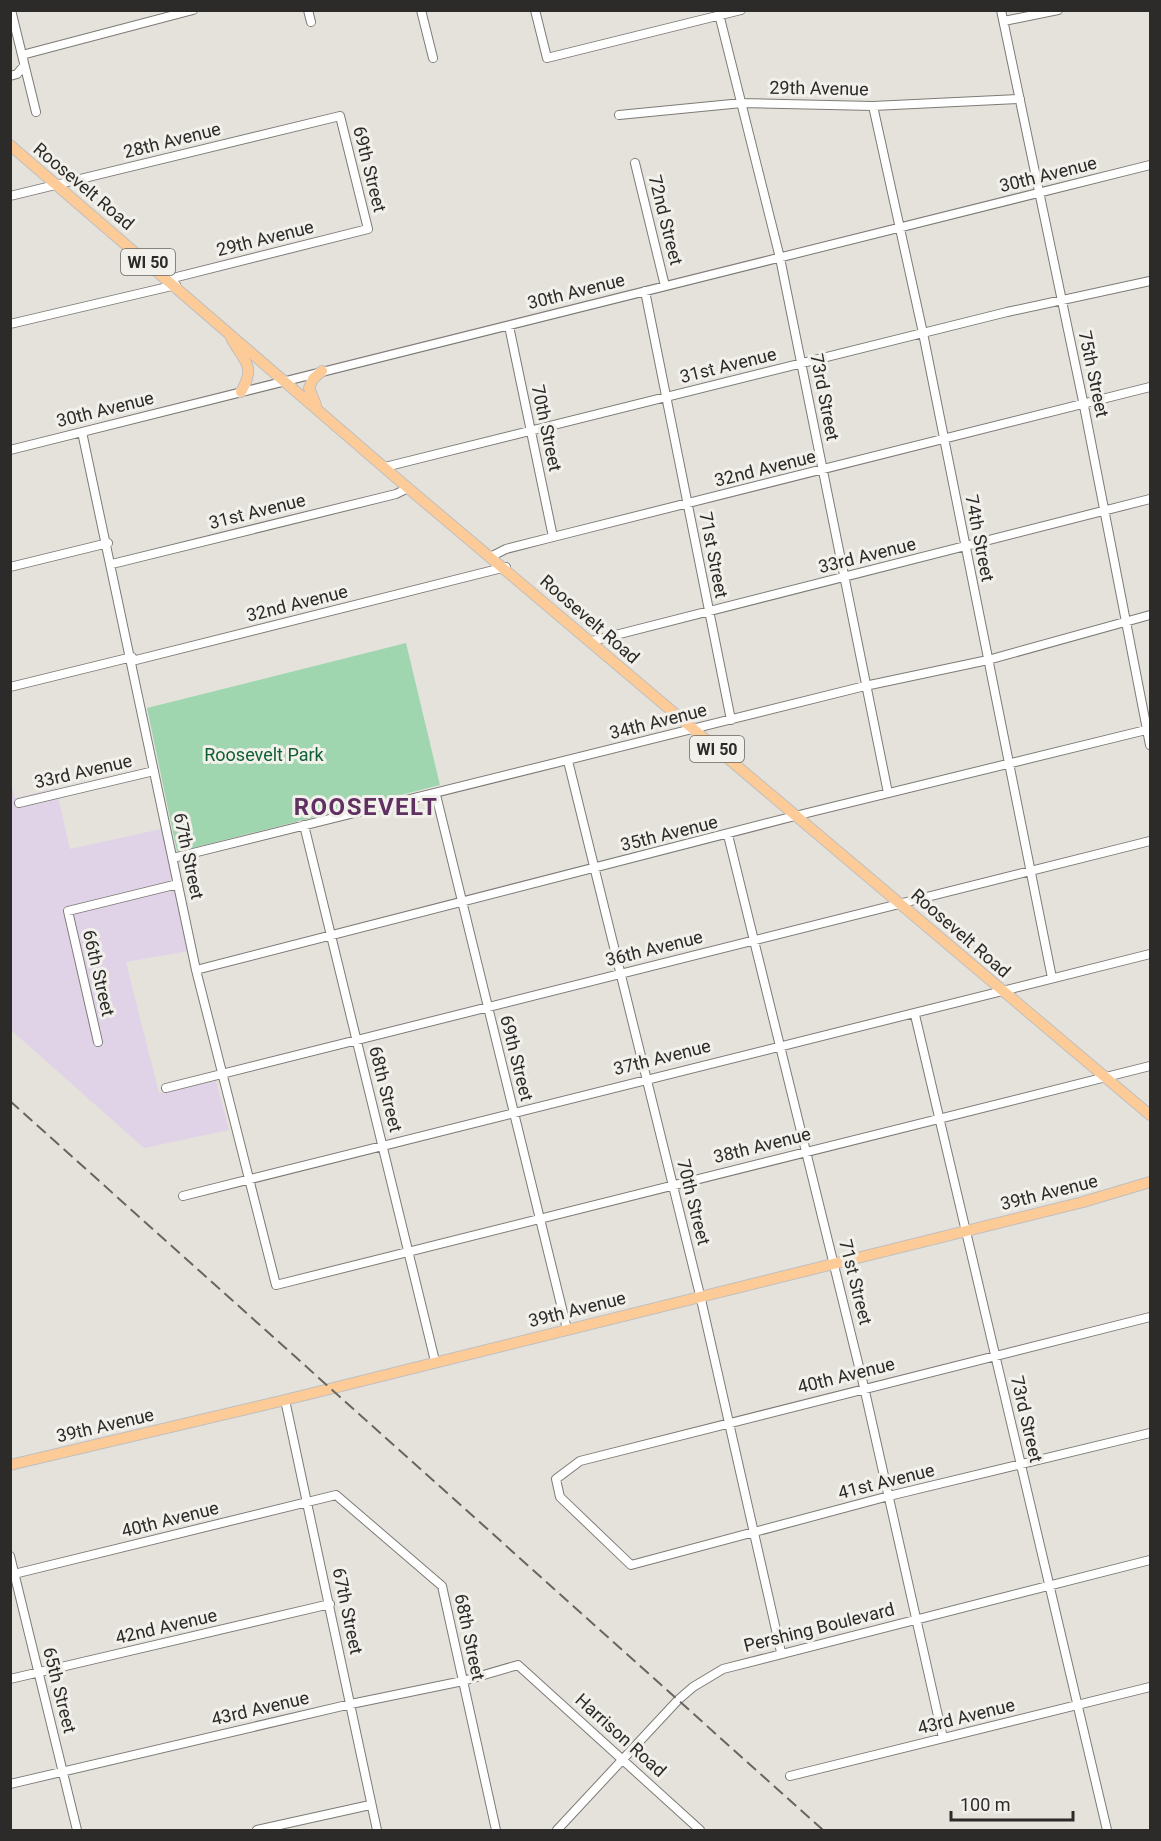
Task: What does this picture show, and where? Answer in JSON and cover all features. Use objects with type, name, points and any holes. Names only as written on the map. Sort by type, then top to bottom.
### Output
[{"type":"main road","name":"Roosevelt Road","points":[[10,145],[172,282],[408,488],[506,567],[692,729],[1150,1115]]},
{"type":"main road","points":[[229,332],[249,368],[249,379],[241,392]]},
{"type":"main road","points":[[317,408],[309,388],[313,379],[321,371]]},
{"type":"main road","name":"39th Avenue","points":[[10,1465],[285,1400],[1150,1182]]},
{"type":"street","points":[[11,10],[36,112]]},
{"type":"street","points":[[22,56],[193,10]]},
{"type":"street","points":[[308,10],[311,22]]},
{"type":"street","points":[[421,10],[433,58]]},
{"type":"street","points":[[536,10],[547,58],[719,13],[741,10]]},
{"type":"street","name":"75th Street","points":[[1001,10],[1084,406],[1149,729],[1150,745]]},
{"type":"street","points":[[1004,21],[1058,10]]},
{"type":"street","name":"73rd Street","points":[[719,13],[780,258],[888,793]]},
{"type":"street","points":[[10,76],[17,74],[24,66]]},
{"type":"street","name":"29th Avenue","points":[[619,115],[742,104],[873,105],[1020,99]]},
{"type":"street","name":"74th Street","points":[[873,105],[923,333],[1052,978]]},
{"type":"street","name":"28th Avenue","points":[[10,196],[340,116]]},
{"type":"street","name":"69th Street","points":[[340,116],[368,229]]},
{"type":"street","name":"72nd Street","points":[[634,162],[665,286]]},
{"type":"street","name":"30th Avenue","points":[[10,450],[1150,165]]},
{"type":"street","name":"29th Avenue","points":[[10,324],[368,229]]},
{"type":"street","name":"31st Avenue","points":[[386,467],[1062,299],[1150,281]]},
{"type":"street","name":"71st Street","points":[[645,291],[731,720]]},
{"type":"street","name":"70th Street","points":[[508,326],[554,537]]},
{"type":"street","name":"32nd Avenue","points":[[492,556],[506,549],[1084,406],[1150,387]]},
{"type":"street","name":"67th Street","points":[[82,432],[108,543],[196,970],[276,1285]]},
{"type":"street","name":"31st Avenue","points":[[112,564],[396,494],[408,488]]},
{"type":"street","name":"33rd Avenue","points":[[592,641],[1150,499]]},
{"type":"street","points":[[10,567],[108,543]]},
{"type":"street","name":"32nd Avenue","points":[[10,687],[506,567]]},
{"type":"street","name":"34th Avenue","points":[[173,858],[436,795],[865,686],[988,660],[1150,615]]},
{"type":"street","name":"35th Avenue","points":[[196,970],[795,816],[1149,729]]},
{"type":"street","name":"70th Street","points":[[568,761],[700,1295],[781,1652]]},
{"type":"street","name":"33rd Avenue","points":[[20,803],[154,771]]},
{"type":"street","name":"69th Street","points":[[436,795],[567,1329]]},
{"type":"street","name":"68th Street","points":[[304,825],[435,1361]]},
{"type":"street","name":"71st Street","points":[[728,835],[864,1387],[944,1738]]},
{"type":"street","name":"36th Avenue","points":[[166,1088],[1150,841]]},
{"type":"street","name":"66th Street","points":[[98,1042],[68,911],[178,884]]},
{"type":"street","name":"37th Avenue","points":[[183,1196],[780,1045],[915,1015],[1003,990],[1150,954]]},
{"type":"street","name":"73rd Street","points":[[915,1015],[1077,1705],[1104,1830]]},
{"type":"street","name":"38th Avenue","points":[[276,1285],[1150,1065]]},
{"type":"street","name":"40th Avenue","points":[[631,1565],[560,1497],[556,1479],[580,1461],[864,1387],[1150,1317]]},
{"type":"street","name":"67th Street","points":[[285,1400],[377,1830]]},
{"type":"street","name":"41st Avenue","points":[[631,1565],[889,1496],[1021,1466],[1150,1433]]},
{"type":"street","name":"68th Street","points":[[336,1495],[442,1586],[496,1830]]},
{"type":"street","name":"40th Avenue","points":[[13,1574],[336,1495]]},
{"type":"street","name":"65th Street","points":[[10,1556],[77,1830]]},
{"type":"street","name":"Pershing Boulevard","points":[[556,1830],[622,1757],[693,1687],[723,1669],[781,1652],[1150,1560]]},
{"type":"street","name":"42nd Avenue","points":[[10,1679],[330,1604]]},
{"type":"street","name":"43rd Avenue","points":[[10,1784],[351,1704],[463,1681],[518,1665]]},
{"type":"street","name":"Harrison Road","points":[[518,1665],[700,1830]]},
{"type":"street","name":"43rd Avenue","points":[[790,1776],[1150,1687]]},
{"type":"street","points":[[257,1830],[370,1805]]},
{"type":"shaded area","points":[[10,781],[15,798],[56,788],[70,849],[161,829],[194,950],[126,962],[159,1093],[216,1081],[229,1130],[144,1148],[11,1030]]},
{"type":"green space","name":"Roosevelt Park","points":[[406,643],[440,785],[177,852],[147,708]]},
{"type":"railway","points":[[10,1101],[823,1830]]},
{"type":"district","name":"ROOSEVELT","points":[[366,807]]}]
